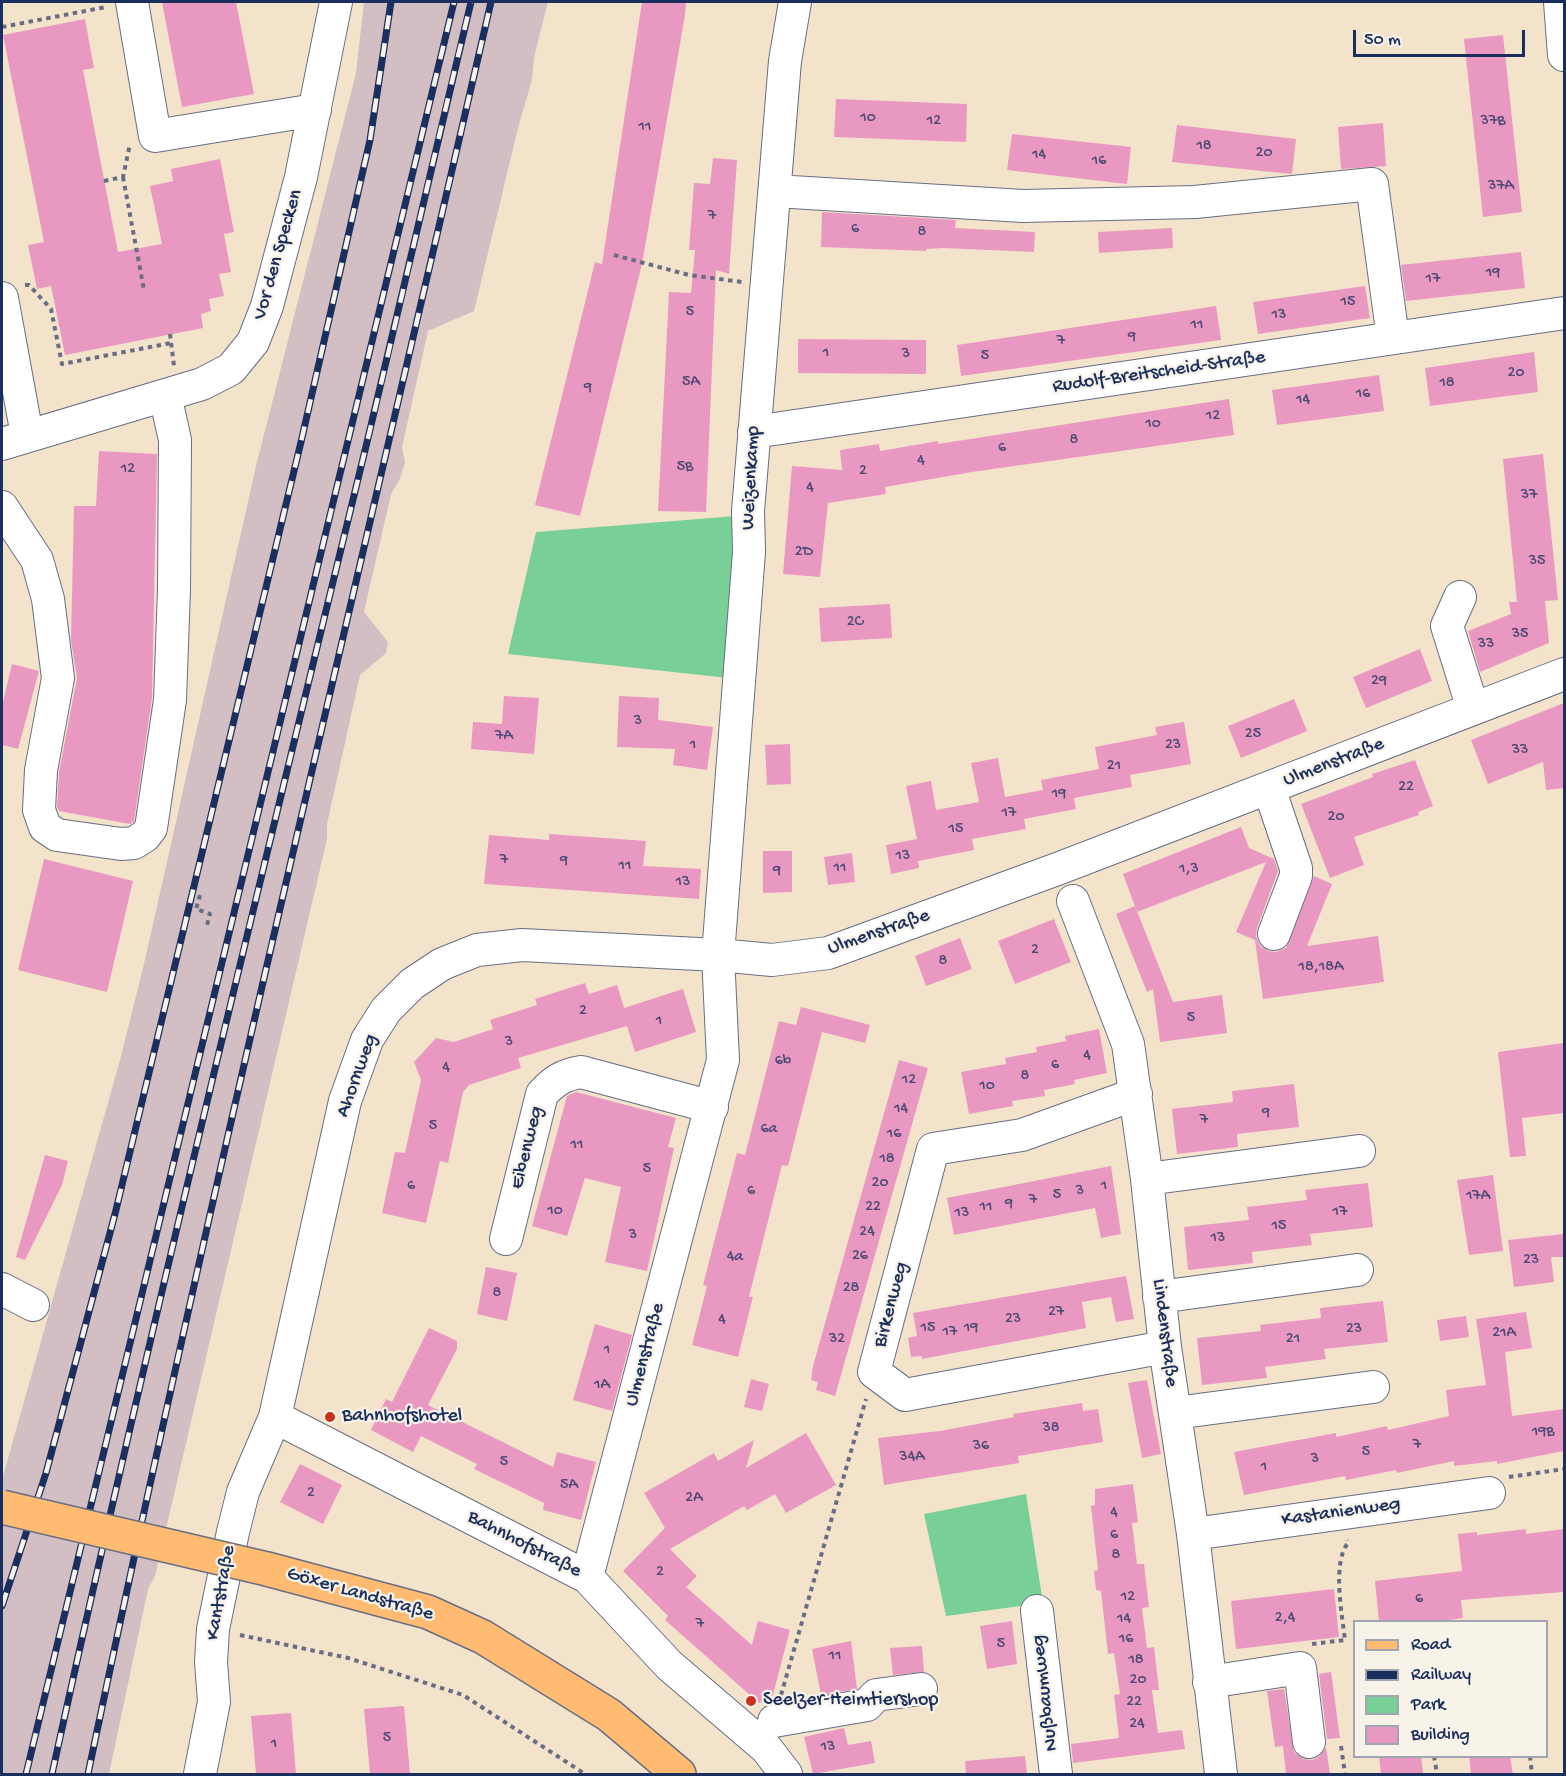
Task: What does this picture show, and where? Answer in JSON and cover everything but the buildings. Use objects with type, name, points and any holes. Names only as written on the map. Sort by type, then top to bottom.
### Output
[{"type":"main road","name":"Göxer Landstraße","points":[[2,1507],[267,1569],[428,1612],[483,1637],[609,1715],[679,1774]]},
{"type":"street","name":"Vor den Specken","points":[[14,440],[202,384],[231,369],[253,342],[267,306],[302,177],[336,2]]},
{"type":"street","name":"Weizenkamp","points":[[718,955],[749,552],[748,511],[754,432],[785,61],[795,2]]},
{"type":"street","points":[[1560,2],[1564,55]]},
{"type":"street","points":[[119,4],[154,136],[315,110]]},
{"type":"street","points":[[775,191],[1023,206],[1195,202],[1372,184],[1393,338]]},
{"type":"street","points":[[9,293],[14,440]]},
{"type":"street","name":"Rudolf-Breitscheid-Straße","points":[[754,432],[1564,313]]},
{"type":"street","points":[[2,507],[38,560],[48,599],[58,678],[41,770],[39,810],[45,827],[57,835],[121,844],[134,843],[145,836],[151,828],[170,700],[175,440],[165,394]]},
{"type":"street","points":[[1460,597],[1447,626],[1473,709]]},
{"type":"street","name":"Ulmenstraße","points":[[587,1577],[723,1060],[718,955],[772,960],[828,953],[1060,868],[1564,674]]},
{"type":"street","points":[[1269,788],[1296,868],[1296,876],[1274,934]]},
{"type":"street","name":"Lindenstraße","points":[[1073,901],[1128,1044],[1147,1179],[1165,1347],[1193,1534],[1221,1774]]},
{"type":"street","name":"Ahornweg","points":[[275,1417],[345,1101],[367,1040],[386,1010],[412,984],[442,964],[477,950],[522,945],[718,955]]},
{"type":"street","name":"Eibenweg","points":[[506,1239],[542,1094],[554,1082],[565,1075],[581,1072],[712,1107]]},
{"type":"street","name":"Birkenweg","points":[[1136,1094],[1022,1135],[933,1149],[874,1372],[905,1395],[1165,1347]]},
{"type":"street","points":[[1147,1179],[1359,1151]]},
{"type":"street","points":[[1159,1297],[1357,1270]]},
{"type":"street","points":[[2,1289],[33,1305]]},
{"type":"street","points":[[1175,1413],[1373,1387]]},
{"type":"street","name":"Bahnhofstraße","points":[[275,1417],[587,1577],[669,1665],[766,1749],[786,1774]]},
{"type":"street","name":"Kantstraße","points":[[200,1774],[214,1702],[211,1662],[213,1629],[243,1492],[275,1417]]},
{"type":"street","name":"Kastanienweg","points":[[1193,1534],[1341,1513],[1493,1486]]},
{"type":"street","name":"Nußbaumweg","points":[[1036,1611],[1056,1774]]},
{"type":"street","points":[[1209,1682],[1300,1668],[1309,1742]]},
{"type":"street","points":[[774,1721],[867,1705],[876,1695],[921,1689]]},
{"type":"path","points":[[2,27],[119,4]]},
{"type":"path","points":[[132,137],[123,177],[144,290]]},
{"type":"path","points":[[104,181],[123,177]]},
{"type":"path","points":[[614,255],[689,275],[766,286]]},
{"type":"path","points":[[9,293],[29,285],[51,309],[62,364],[171,343]]},
{"type":"path","points":[[200,895],[196,909],[210,914],[207,925]]},
{"type":"path","points":[[774,1721],[874,1372]]},
{"type":"path","points":[[1493,1486],[1564,1469]]},
{"type":"path","points":[[1310,1645],[1345,1640],[1340,1590],[1342,1551],[1348,1543],[1341,1513]]},
{"type":"path","points":[[213,1629],[348,1658],[463,1695],[585,1774]]},
{"type":"path","points":[[1341,1746],[1345,1774]]},
{"type":"path","points":[[1434,1758],[1437,1774]]},
{"type":"path","points":[[1530,1758],[1532,1774]]},
{"type":"shaded area","points":[[364,2],[548,2],[534,58],[532,80],[519,124],[474,311],[428,331],[402,447],[405,463],[400,479],[391,494],[364,612],[388,642],[386,653],[360,675],[327,824],[327,839],[155,1576],[148,1589],[109,1774],[2,1774],[2,1480],[120,1060],[144,964],[256,466],[356,73]]},
{"type":"green space","points":[[748,515],[728,678],[508,654],[536,532]]},
{"type":"green space","points":[[1026,1494],[1043,1603],[946,1616],[924,1514]]},
{"type":"railway","points":[[2,1606],[46,1473],[115,1214],[301,442],[370,140],[391,2]]},
{"type":"railway","points":[[26,1774],[454,2]]},
{"type":"railway","points":[[52,1774],[167,1272],[471,2]]},
{"type":"railway","points":[[88,1774],[234,1108],[491,2]]},
{"type":"place","name":"Bahnhofshotel","points":[[330,1417]]},
{"type":"place","name":"Seelzer-Heimtiershop","points":[[751,1701]]}]
